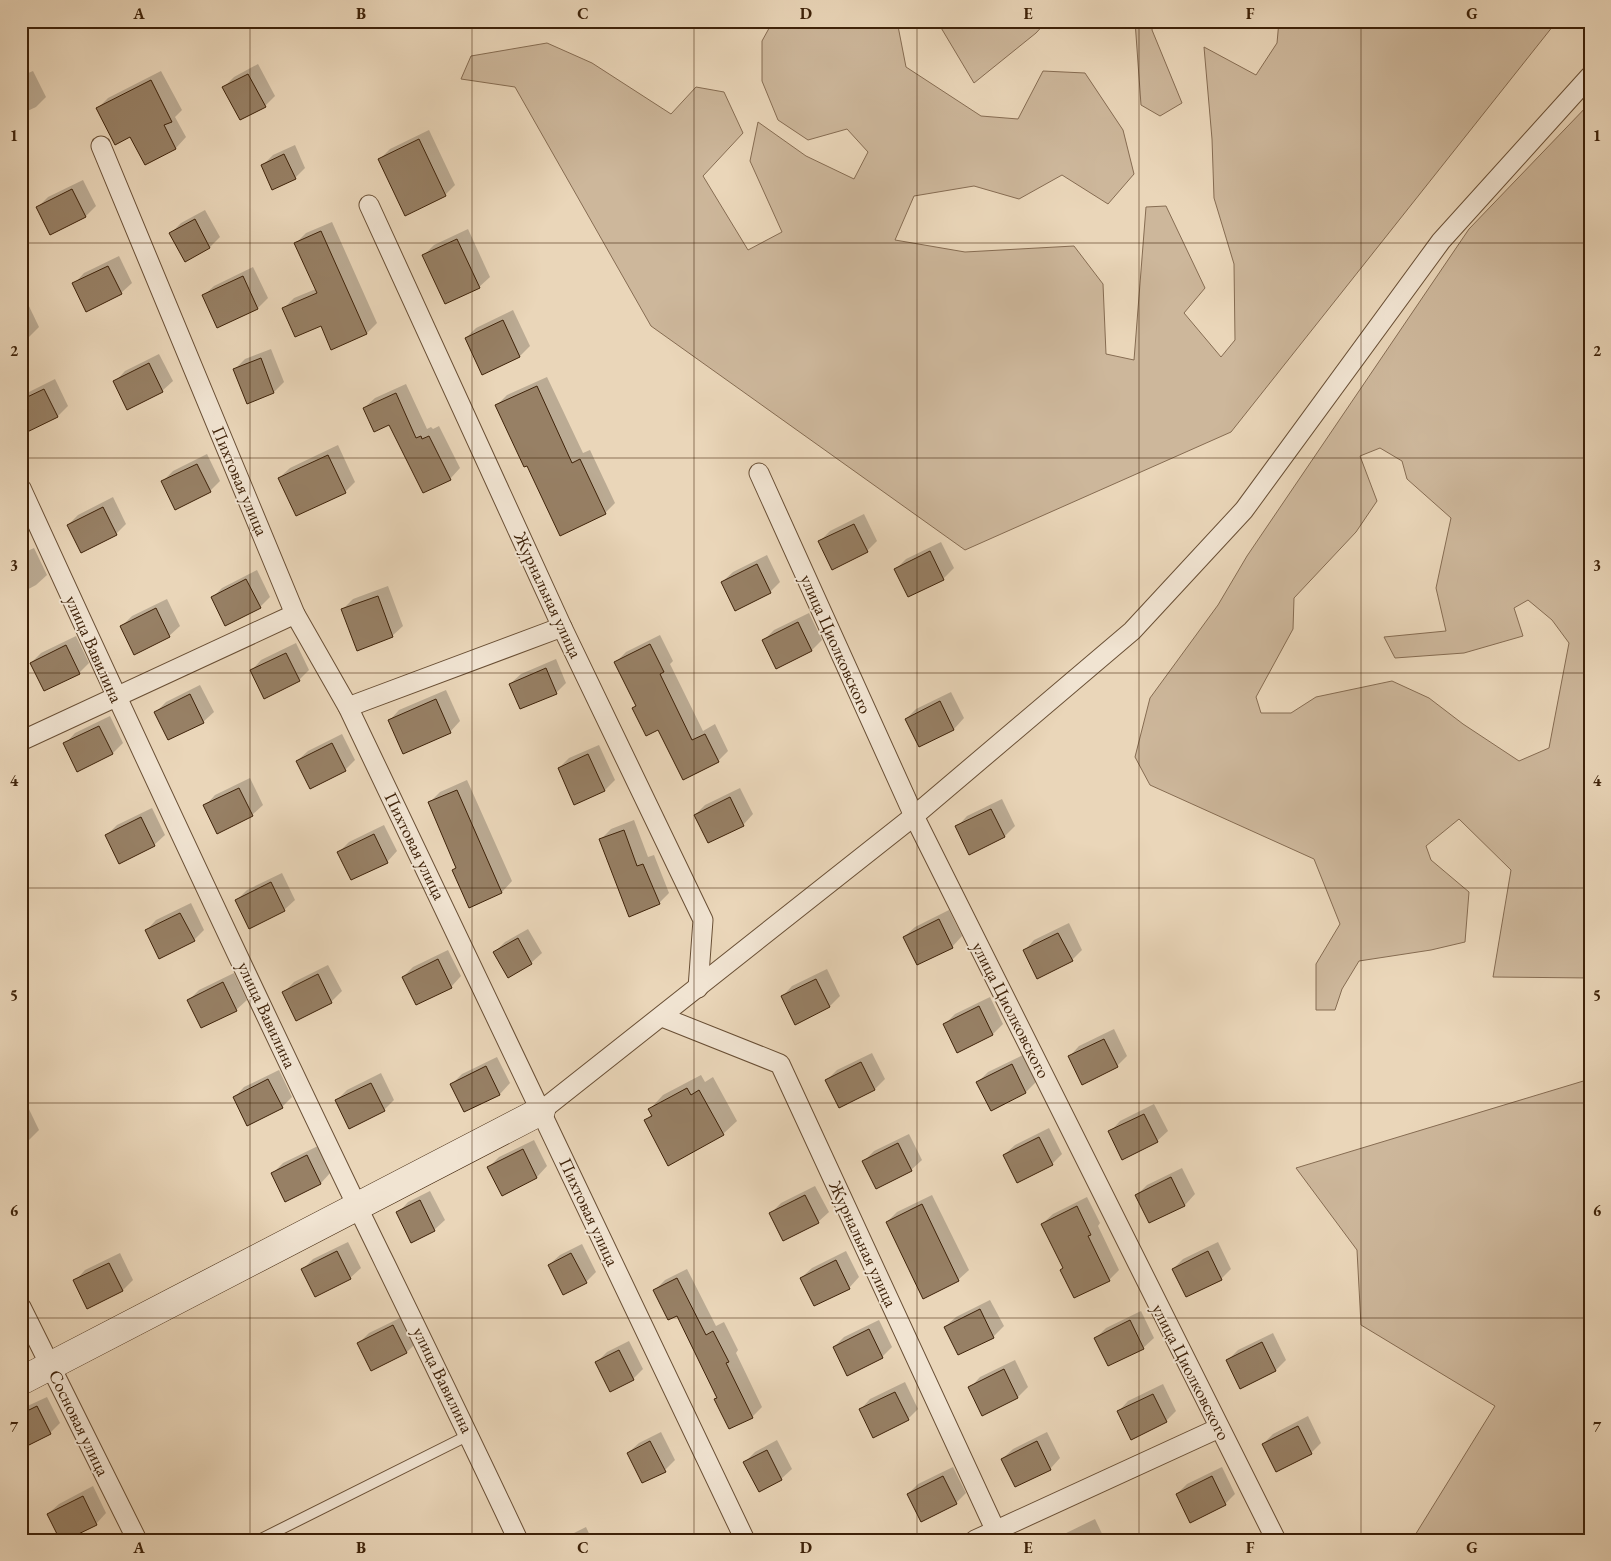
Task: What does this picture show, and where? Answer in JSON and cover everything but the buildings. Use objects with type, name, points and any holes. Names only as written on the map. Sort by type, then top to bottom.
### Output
[{"type":"street","points":[[21,1380],[541,1111],[914,816],[1132,631],[1244,510],[1441,241],[1590,76]]},
{"type":"street","name":"Пихтовая улица","points":[[100,146],[295,614],[348,707],[745,1540]]},
{"type":"street","name":"Журнальная улица","points":[[369,205],[562,627],[703,920],[698,988]]},
{"type":"street","name":"улица Циолковского","points":[[759,473],[914,816],[1276,1540]]},
{"type":"street","name":"улица Вавилина","points":[[21,488],[116,697],[518,1540]]},
{"type":"street","points":[[21,741],[295,614]]},
{"type":"street","points":[[348,707],[562,627]]},
{"type":"street","name":"Журнальная улица","points":[[662,1017],[780,1064],[998,1535]]},
{"type":"street","name":"Сосновая улица","points":[[21,1307],[136,1540]]},
{"type":"street","points":[[975,1540],[998,1535],[1219,1428]]},
{"type":"lane","points":[[259,1540],[469,1435]]},
{"type":"shaded area","points":[[773,21],[897,21],[906,67],[981,116],[1018,119],[1043,71],[1085,73],[1123,130],[1134,174],[1108,204],[1062,175],[1019,199],[974,186],[914,196],[895,240],[965,252],[1074,246],[1103,284],[1106,354],[1134,360],[1146,207],[1166,206],[1205,288],[1184,313],[1221,357],[1235,340],[1234,264],[1214,198],[1212,139],[1204,47],[1256,75],[1277,43],[1279,21],[1557,21],[1231,432],[965,550],[651,326],[515,87],[461,79],[471,56],[547,43],[592,63],[671,114],[696,87],[724,92],[743,133],[703,176],[748,250],[782,232],[750,161],[758,122],[806,156],[854,179],[868,152],[847,129],[808,140],[778,120],[762,81],[762,41]]},
{"type":"shaded area","points":[[937,21],[1047,21],[1036,33],[974,83]]},
{"type":"shaded area","points":[[1135,21],[1153,21],[1152,30],[1182,103],[1160,116],[1141,105]]},
{"type":"shaded area","points":[[1207,21],[1231,21],[1229,26],[1209,26]]},
{"type":"shaded area","points":[[1590,103],[1590,978],[1493,977],[1511,870],[1459,819],[1426,846],[1431,860],[1469,892],[1465,942],[1431,950],[1359,961],[1342,989],[1335,1010],[1316,1010],[1316,964],[1340,924],[1314,859],[1150,785],[1135,757],[1150,698],[1218,605],[1247,556],[1469,229]],"holes":[[[1380,448],[1402,461],[1407,479],[1451,518],[1436,588],[1446,631],[1384,637],[1395,658],[1464,653],[1523,636],[1514,608],[1528,600],[1552,620],[1569,643],[1549,748],[1519,761],[1463,724],[1429,698],[1392,681],[1316,697],[1291,713],[1261,713],[1256,697],[1293,629],[1294,598],[1356,532],[1377,501],[1360,456]]]},
{"type":"shaded area","points":[[1590,1079],[1590,1540],[1412,1540],[1495,1406],[1361,1325],[1357,1250],[1296,1168]]}]
